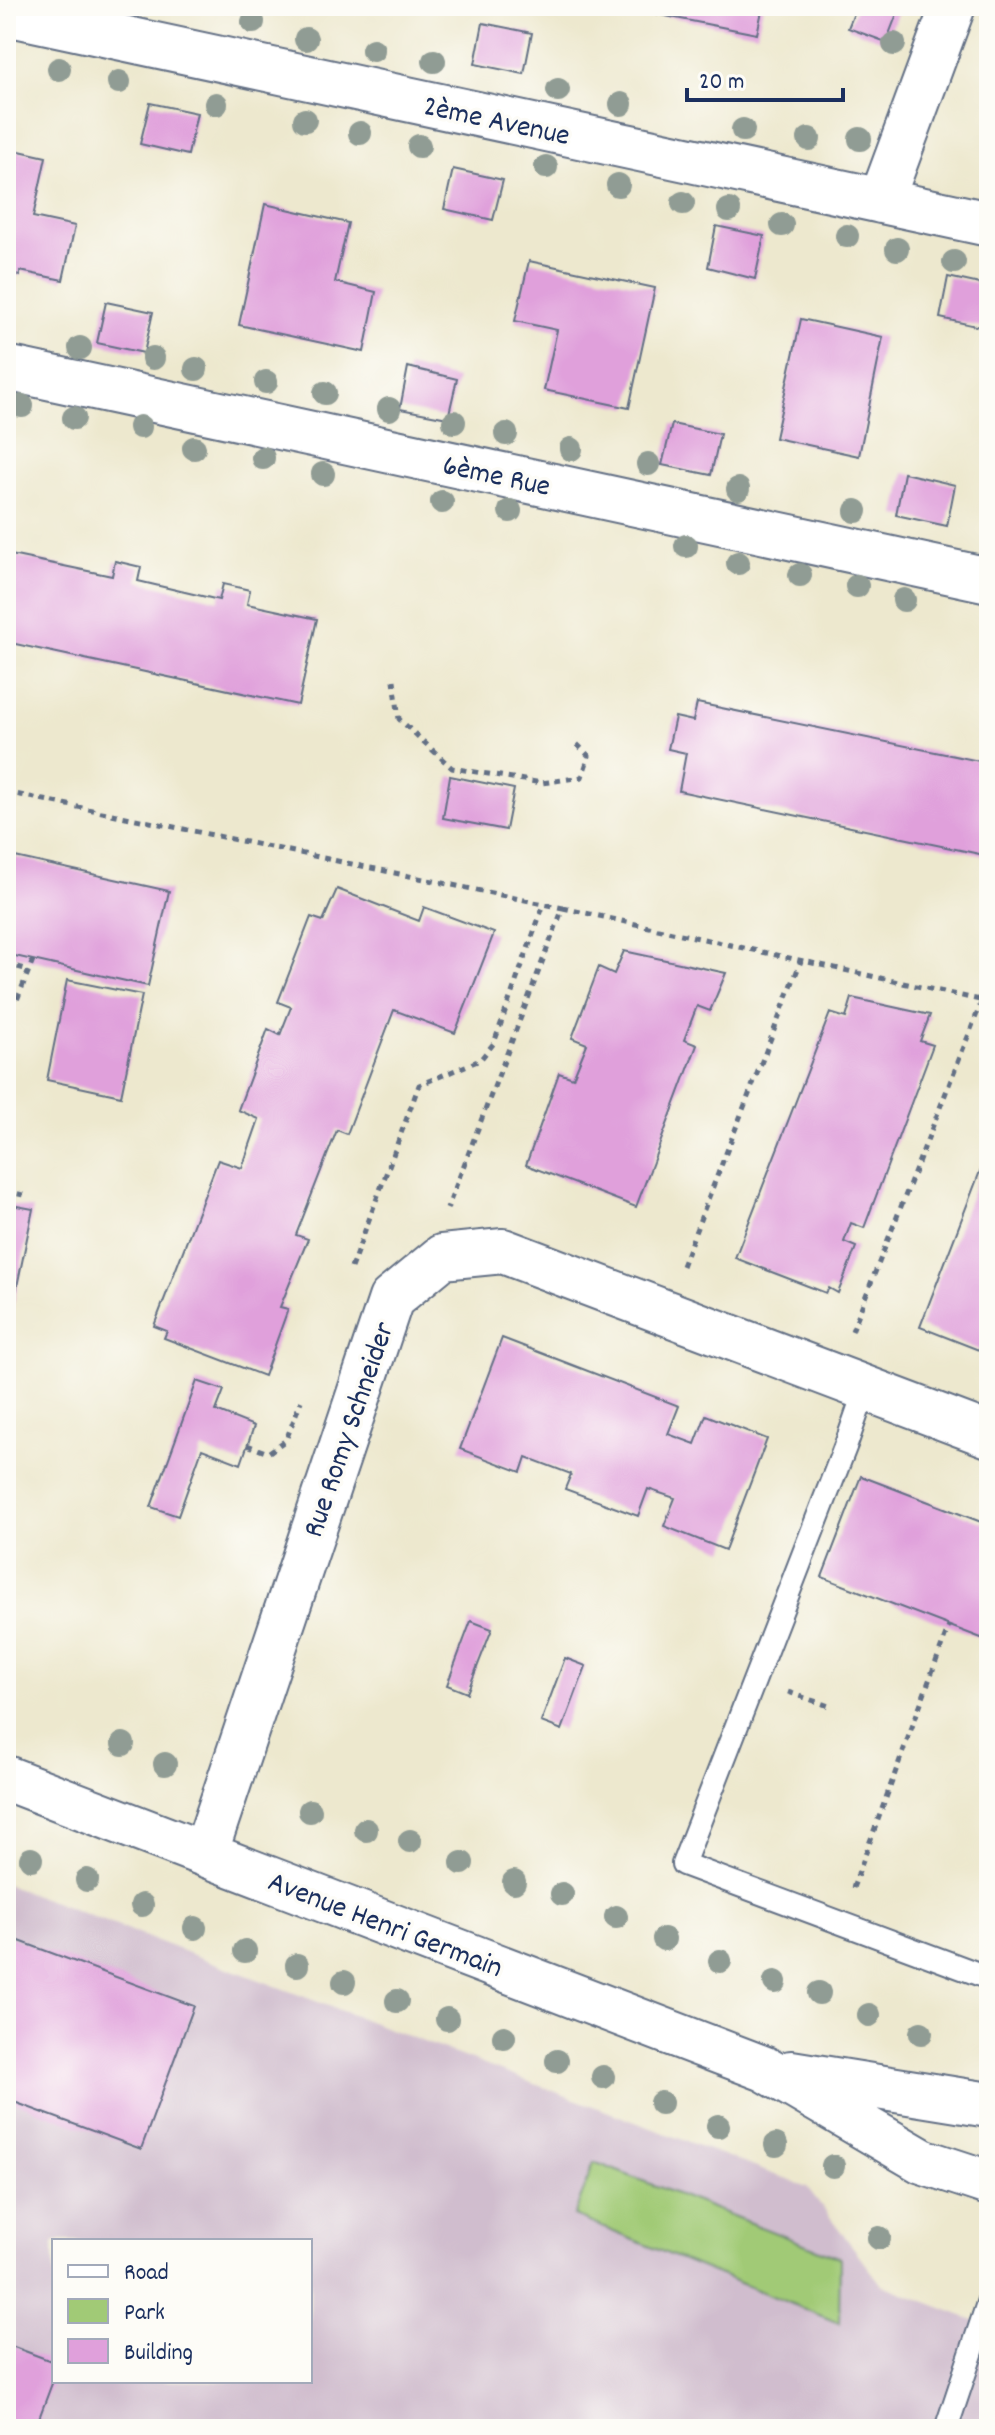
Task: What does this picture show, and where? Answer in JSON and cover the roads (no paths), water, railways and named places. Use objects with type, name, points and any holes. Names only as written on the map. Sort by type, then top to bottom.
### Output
[{"type":"street","points":[[881,201],[953,6]]},
{"type":"street","name":"2ème Avenue","points":[[6,13],[989,224]]},
{"type":"street","name":"6ème Rue","points":[[6,368],[989,580]]},
{"type":"street","name":"Rue Romy Schneider","points":[[205,1854],[391,1299],[442,1257],[503,1251],[850,1381]]},
{"type":"street","points":[[850,1381],[989,1435]]},
{"type":"street","name":"Avenue Henri Germain","points":[[6,1778],[765,2069],[922,2161],[988,2186]]},
{"type":"street","name":"Avenue Henri Germain","points":[[765,2069],[989,2105]]},
{"type":"lane","points":[[850,1381],[847,1442],[683,1864],[989,1978]]},
{"type":"lane","points":[[946,2429],[989,2300]]}]
